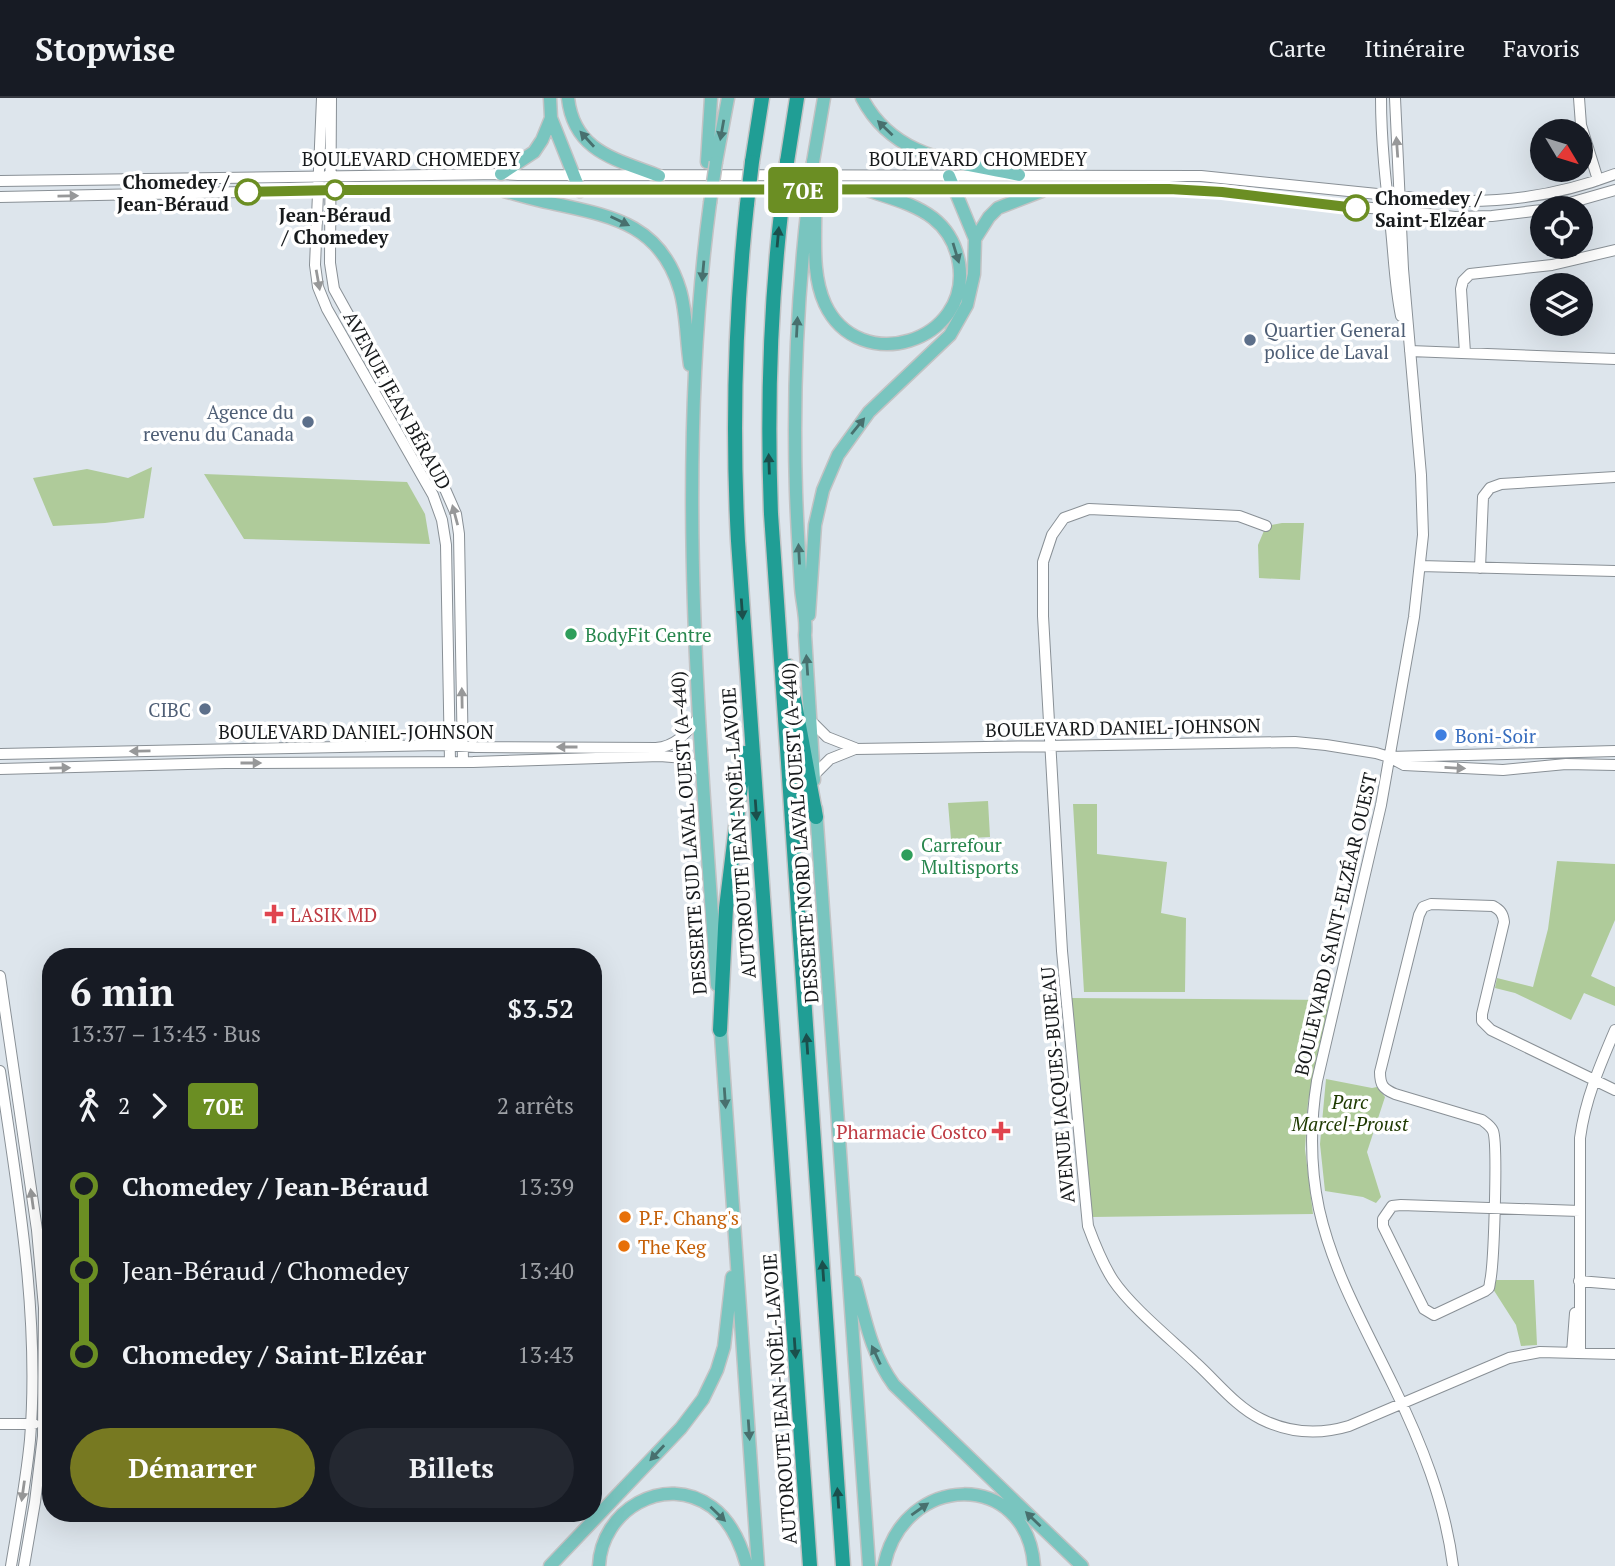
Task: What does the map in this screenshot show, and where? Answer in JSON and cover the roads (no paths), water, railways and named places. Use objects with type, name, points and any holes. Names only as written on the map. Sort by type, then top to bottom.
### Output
[{"type":"highway","name":"AUTOROUTE JEAN-NOËL-LAVOIE","points":[[762,98],[747,204],[738,308],[734,430],[737,528],[810,1566]]},
{"type":"highway","points":[[797,98],[787,162],[775,277],[769,401],[770,506],[843,1566]]},
{"type":"highway","points":[[776,606],[816,817]]},
{"type":"highway","points":[[720,1030],[726,908],[750,717]]},
{"type":"main road","points":[[550,98],[551,118],[580,191]]},
{"type":"main road","points":[[568,98],[576,125],[592,146],[608,156],[659,176]]},
{"type":"main road","points":[[710,98],[712,162]]},
{"type":"main road","points":[[712,162],[728,98]]},
{"type":"main road","name":"DESSERTE NORD LAVAL OUEST (A-440)","points":[[824,98],[813,162],[812,204],[799,299],[795,419],[798,549],[807,622],[805,635],[816,817],[869,1566]]},
{"type":"main road","points":[[862,98],[881,125],[912,149],[933,157],[1019,175]]},
{"type":"main road","points":[[501,174],[534,152],[551,118]]},
{"type":"main road","name":"DESSERTE SUD LAVAL OUEST (A-440)","points":[[712,162],[694,392],[691,556],[699,717],[758,1566]]},
{"type":"main road","points":[[807,622],[811,609],[814,525],[830,471],[847,440],[863,420],[944,341],[958,325],[967,305],[972,289],[975,239],[949,176]]},
{"type":"main road","points":[[504,191],[606,215],[632,227],[653,244],[672,271],[680,291],[694,392]]},
{"type":"main road","points":[[812,204],[816,269],[820,289],[830,312],[843,327],[864,340],[883,344],[908,342],[933,329],[951,308],[960,283],[958,257],[949,236],[934,219],[911,206],[870,191]]},
{"type":"main road","points":[[975,239],[998,208],[1042,191]]},
{"type":"main road","points":[[602,1511],[686,1422],[703,1399],[717,1370],[727,1333],[735,1240]]},
{"type":"main road","points":[[848,1255],[871,1344],[894,1385],[1082,1566]]},
{"type":"main road","points":[[599,1566],[604,1541],[623,1512],[650,1497],[671,1494],[695,1498],[717,1512],[733,1532],[747,1566]]},
{"type":"main road","points":[[884,1566],[894,1538],[912,1514],[931,1501],[958,1494],[987,1499],[1009,1512],[1026,1534],[1034,1566]]},
{"type":"main road","points":[[550,1566],[592,1522]]},
{"type":"street","name":"AVENUE JEAN BÉRAUD","points":[[322,98],[325,175],[331,191],[330,267],[334,289],[445,489],[456,514],[460,559],[463,762]]},
{"type":"street","name":"AVENUE JEAN BÉRAUD","points":[[331,98],[325,175],[318,191],[315,265],[322,297],[423,477],[442,520],[446,545],[450,762]]},
{"type":"street","name":"BOULEVARD SAINT-ELZÉAR OUEST","points":[[1381,98],[1386,195],[1394,211],[1410,351],[1423,504],[1420,566],[1413,621],[1368,869],[1317,1082],[1312,1117],[1312,1149],[1318,1206],[1335,1260],[1360,1320],[1401,1403],[1438,1493],[1447,1527],[1452,1566]]},
{"type":"street","name":"BOULEVARD SAINT-ELZÉAR OUEST","points":[[1394,211],[1399,196],[1395,98]]},
{"type":"street","points":[[1579,98],[1581,125],[1598,180]]},
{"type":"street","name":"BOULEVARD CHOMEDEY","points":[[0,181],[501,174],[1215,176],[1456,201],[1501,200],[1544,194],[1615,174]]},
{"type":"street","name":"BOULEVARD CHOMEDEY","points":[[0,197],[318,191],[1192,190],[1464,217],[1530,212]]},
{"type":"street","points":[[1593,196],[1615,190]]},
{"type":"street","points":[[1465,353],[1461,289],[1463,281],[1470,274],[1552,265],[1615,250]]},
{"type":"street","points":[[1410,351],[1615,359]]},
{"type":"street","points":[[1480,568],[1483,497],[1490,488],[1501,484],[1615,477]]},
{"type":"street","name":"AVENUE JACQUES-BUREAU","points":[[1266,526],[1239,516],[1089,509],[1065,517],[1052,535],[1044,562],[1043,616],[1067,1007],[1088,1226],[1098,1254],[1114,1282],[1128,1297],[1240,1404],[1258,1418],[1279,1427],[1305,1432],[1332,1431],[1349,1426],[1509,1358],[1531,1353],[1615,1353]]},
{"type":"street","points":[[1420,566],[1615,572]]},
{"type":"street","name":"BOULEVARD DANIEL-JOHNSON","points":[[0,754],[449,745],[661,748],[679,740],[699,717]]},
{"type":"street","name":"BOULEVARD DANIEL-JOHNSON","points":[[810,721],[827,737],[855,749]]},
{"type":"street","name":"BOULEVARD DANIEL-JOHNSON","points":[[814,775],[830,759],[855,749],[1295,742],[1389,757],[1615,751]]},
{"type":"street","name":"BOULEVARD DANIEL-JOHNSON","points":[[0,769],[676,756],[687,759],[703,773]]},
{"type":"street","name":"BOULEVARD DANIEL-JOHNSON","points":[[1389,757],[1404,765],[1503,771],[1566,764],[1615,765]]},
{"type":"street","points":[[1580,1211],[1493,1208],[1401,1205],[1392,1206],[1383,1219],[1383,1226],[1424,1309],[1434,1315],[1485,1292],[1489,1287],[1493,1208],[1495,1139],[1492,1128],[1482,1120],[1395,1094],[1383,1088],[1380,1082],[1383,1059],[1423,907],[1431,904],[1493,906],[1499,909],[1504,922],[1482,1021],[1491,1030],[1615,1090]]},
{"type":"street","points":[[0,976],[42,1276]]},
{"type":"street","points":[[1576,1353],[1580,1138],[1594,1080],[1615,1030]]},
{"type":"street","points":[[0,1071],[27,1259],[32,1343],[30,1423],[24,1488],[11,1566]]},
{"type":"street","points":[[1579,1281],[1615,1284]]},
{"type":"street","points":[[0,1424],[42,1422]]},
{"type":"street","points":[[24,1566],[42,1440]]},
{"type":"place","name":"Jean-Béraud / Chomedey","points":[[335,190]]},
{"type":"place","name":"Chomedey / Jean-Béraud","points":[[248,192]]},
{"type":"place","name":"Chomedey / Saint-Elzéar","points":[[1356,208]]},
{"type":"place","name":"Quartier General police de Laval","points":[[1250,340]]},
{"type":"place","name":"Agence du revenu du Canada","points":[[308,422]]},
{"type":"place","name":"BodyFit Centre","points":[[571,634]]},
{"type":"place","name":"CIBC","points":[[205,709]]},
{"type":"place","name":"Boni-Soir","points":[[1441,735]]},
{"type":"place","name":"Carrefour Multisports","points":[[907,855]]},
{"type":"place","name":"LASIK MD","points":[[274,914]]},
{"type":"place","name":"Pharmacie Costco","points":[[1001,1131]]},
{"type":"place","name":"P.F. Chang's","points":[[625,1217]]},
{"type":"place","name":"The Keg","points":[[624,1246]]},
{"type":"park label","name":"Parc Marcel-Proust","points":[[1350,1112]]}]
